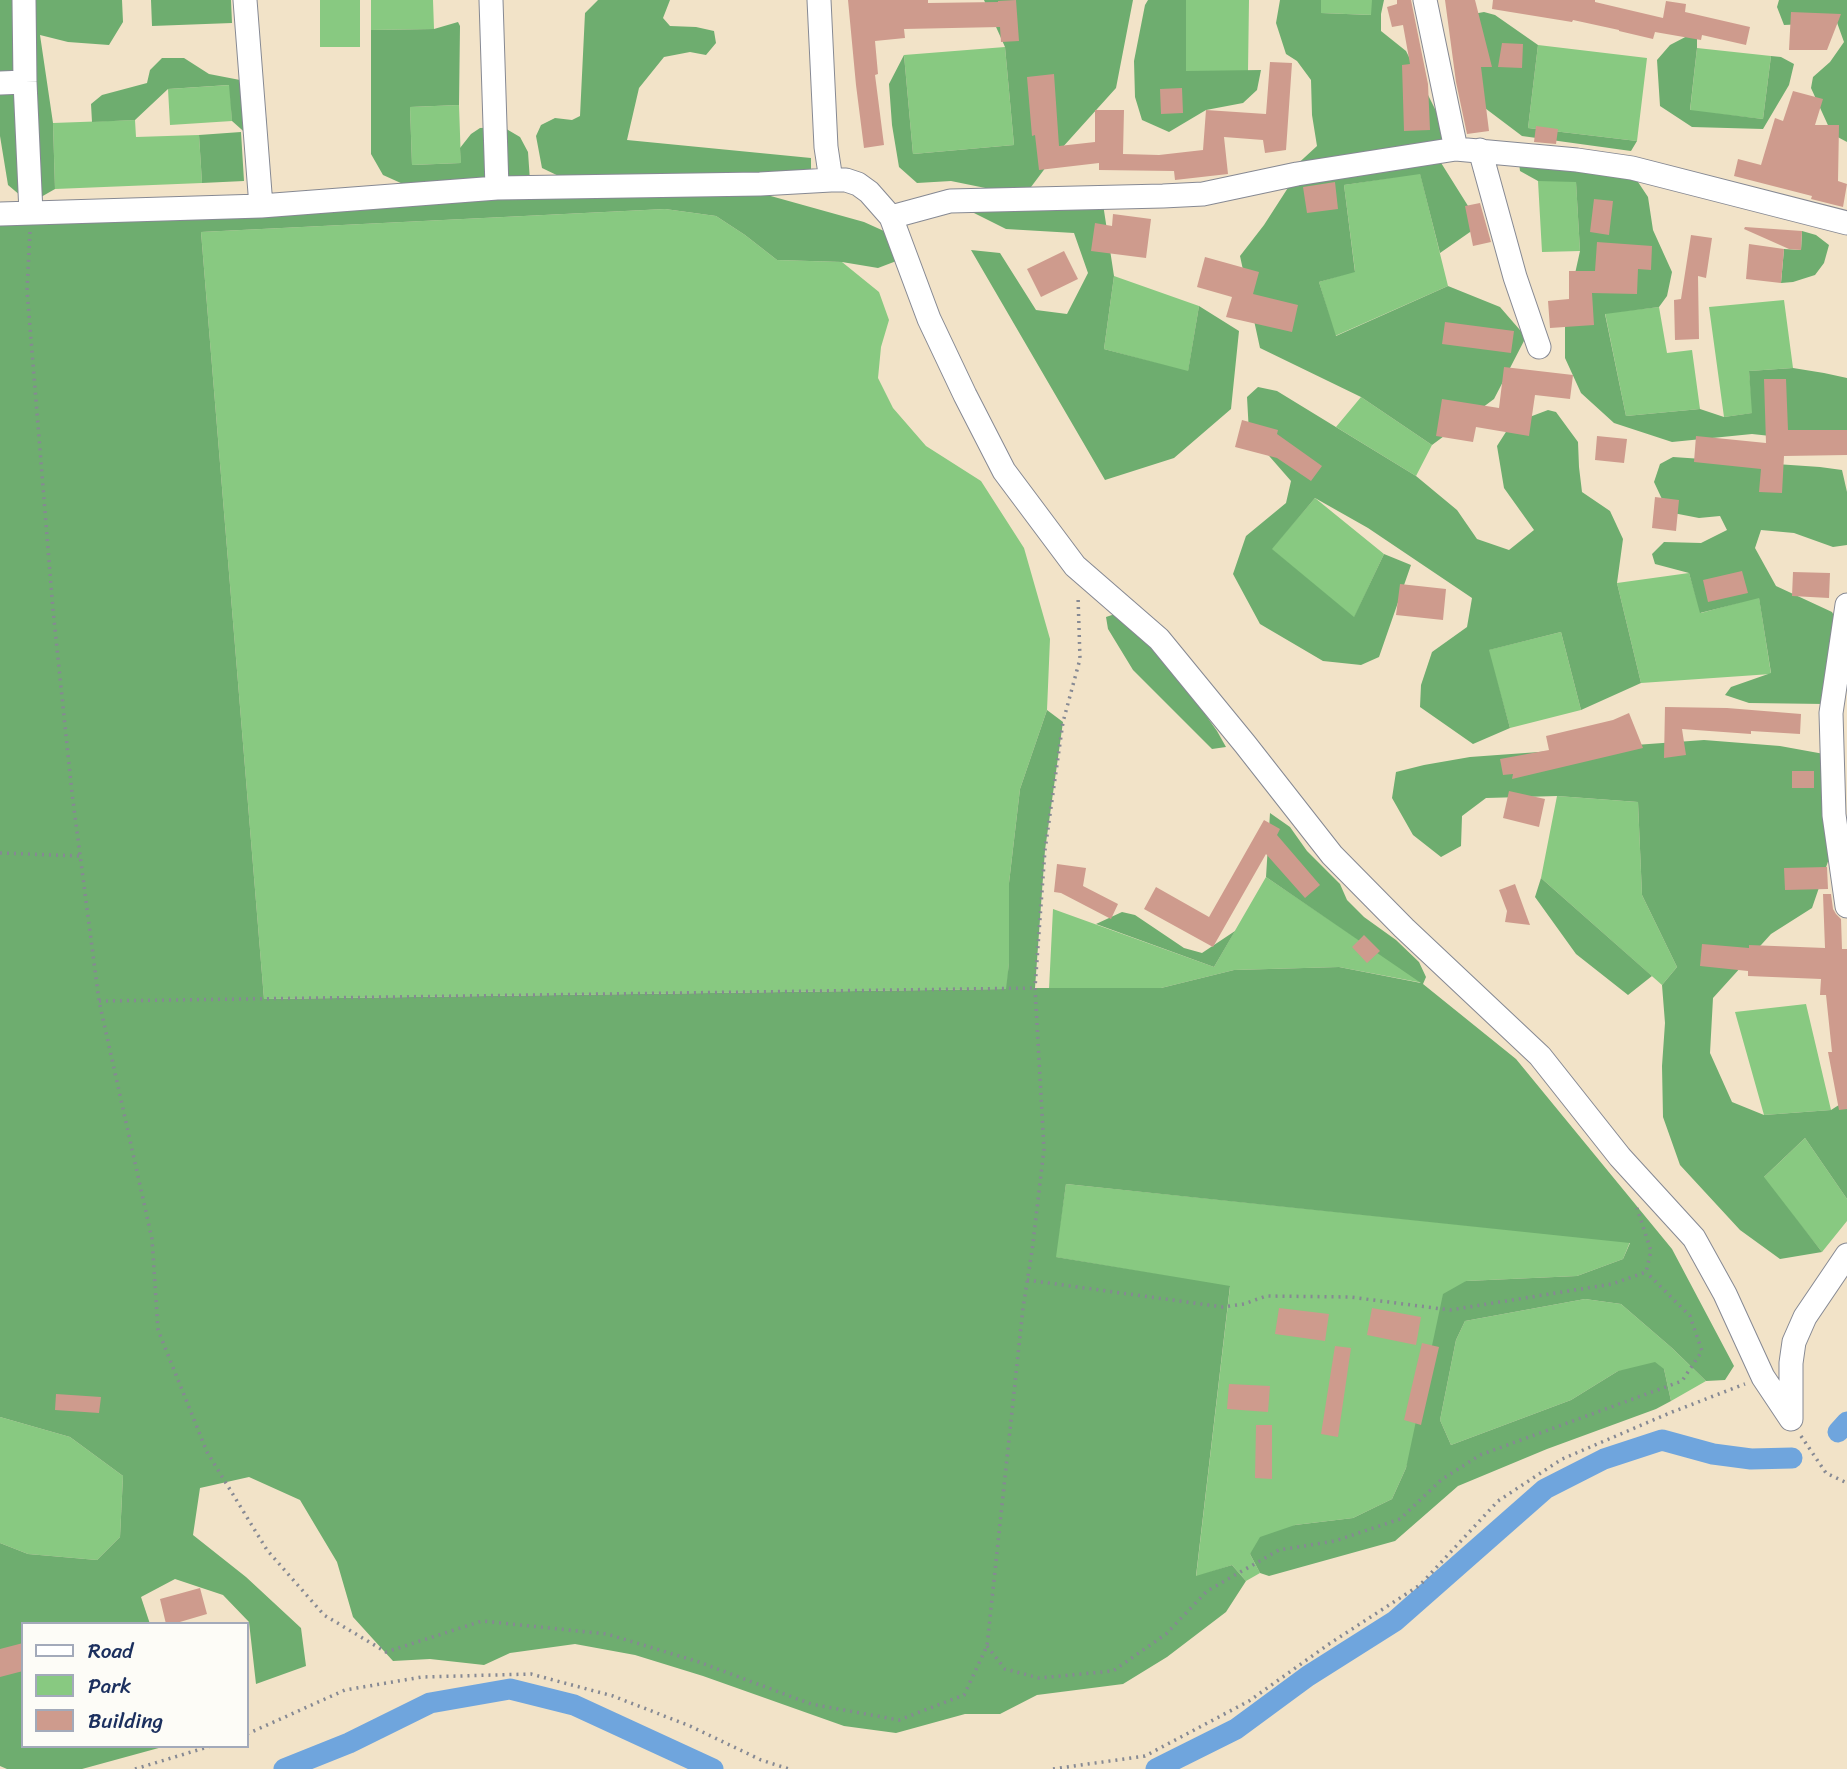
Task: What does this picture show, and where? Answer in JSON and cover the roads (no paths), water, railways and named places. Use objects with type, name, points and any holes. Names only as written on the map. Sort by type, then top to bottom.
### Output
[{"type":"street","points":[[24,0],[31,213]]},
{"type":"street","points":[[245,0],[261,206]]},
{"type":"street","points":[[491,0],[497,188]]},
{"type":"street","points":[[819,0],[826,147],[831,180]]},
{"type":"street","points":[[1425,0],[1457,149]]},
{"type":"street","points":[[0,83],[25,82]]},
{"type":"street","points":[[891,216],[950,201],[1203,194],[1297,174],[1457,149],[1632,167],[1847,223]]},
{"type":"street","points":[[1480,150],[1515,277],[1539,347]]},
{"type":"street","points":[[0,214],[261,206],[497,188],[760,184],[831,180],[846,180],[858,184],[891,216],[929,319],[1004,471],[1075,566],[1159,639],[1332,855],[1366,891],[1540,1056],[1620,1157],[1694,1238],[1725,1294],[1763,1377],[1796,1427],[1791,1363],[1794,1342],[1805,1317],[1847,1255]]},
{"type":"street","points":[[1847,605],[1832,713],[1835,815],[1847,906]]},
{"type":"waterway","points":[[1838,1432],[1847,1422]]},
{"type":"waterway","points":[[1156,1769],[1236,1729],[1308,1676],[1395,1621],[1545,1489],[1604,1459],[1662,1440],[1713,1454],[1751,1459],[1792,1458]]},
{"type":"waterway","points":[[284,1769],[349,1743],[430,1703],[510,1689],[574,1705],[713,1769]]}]
